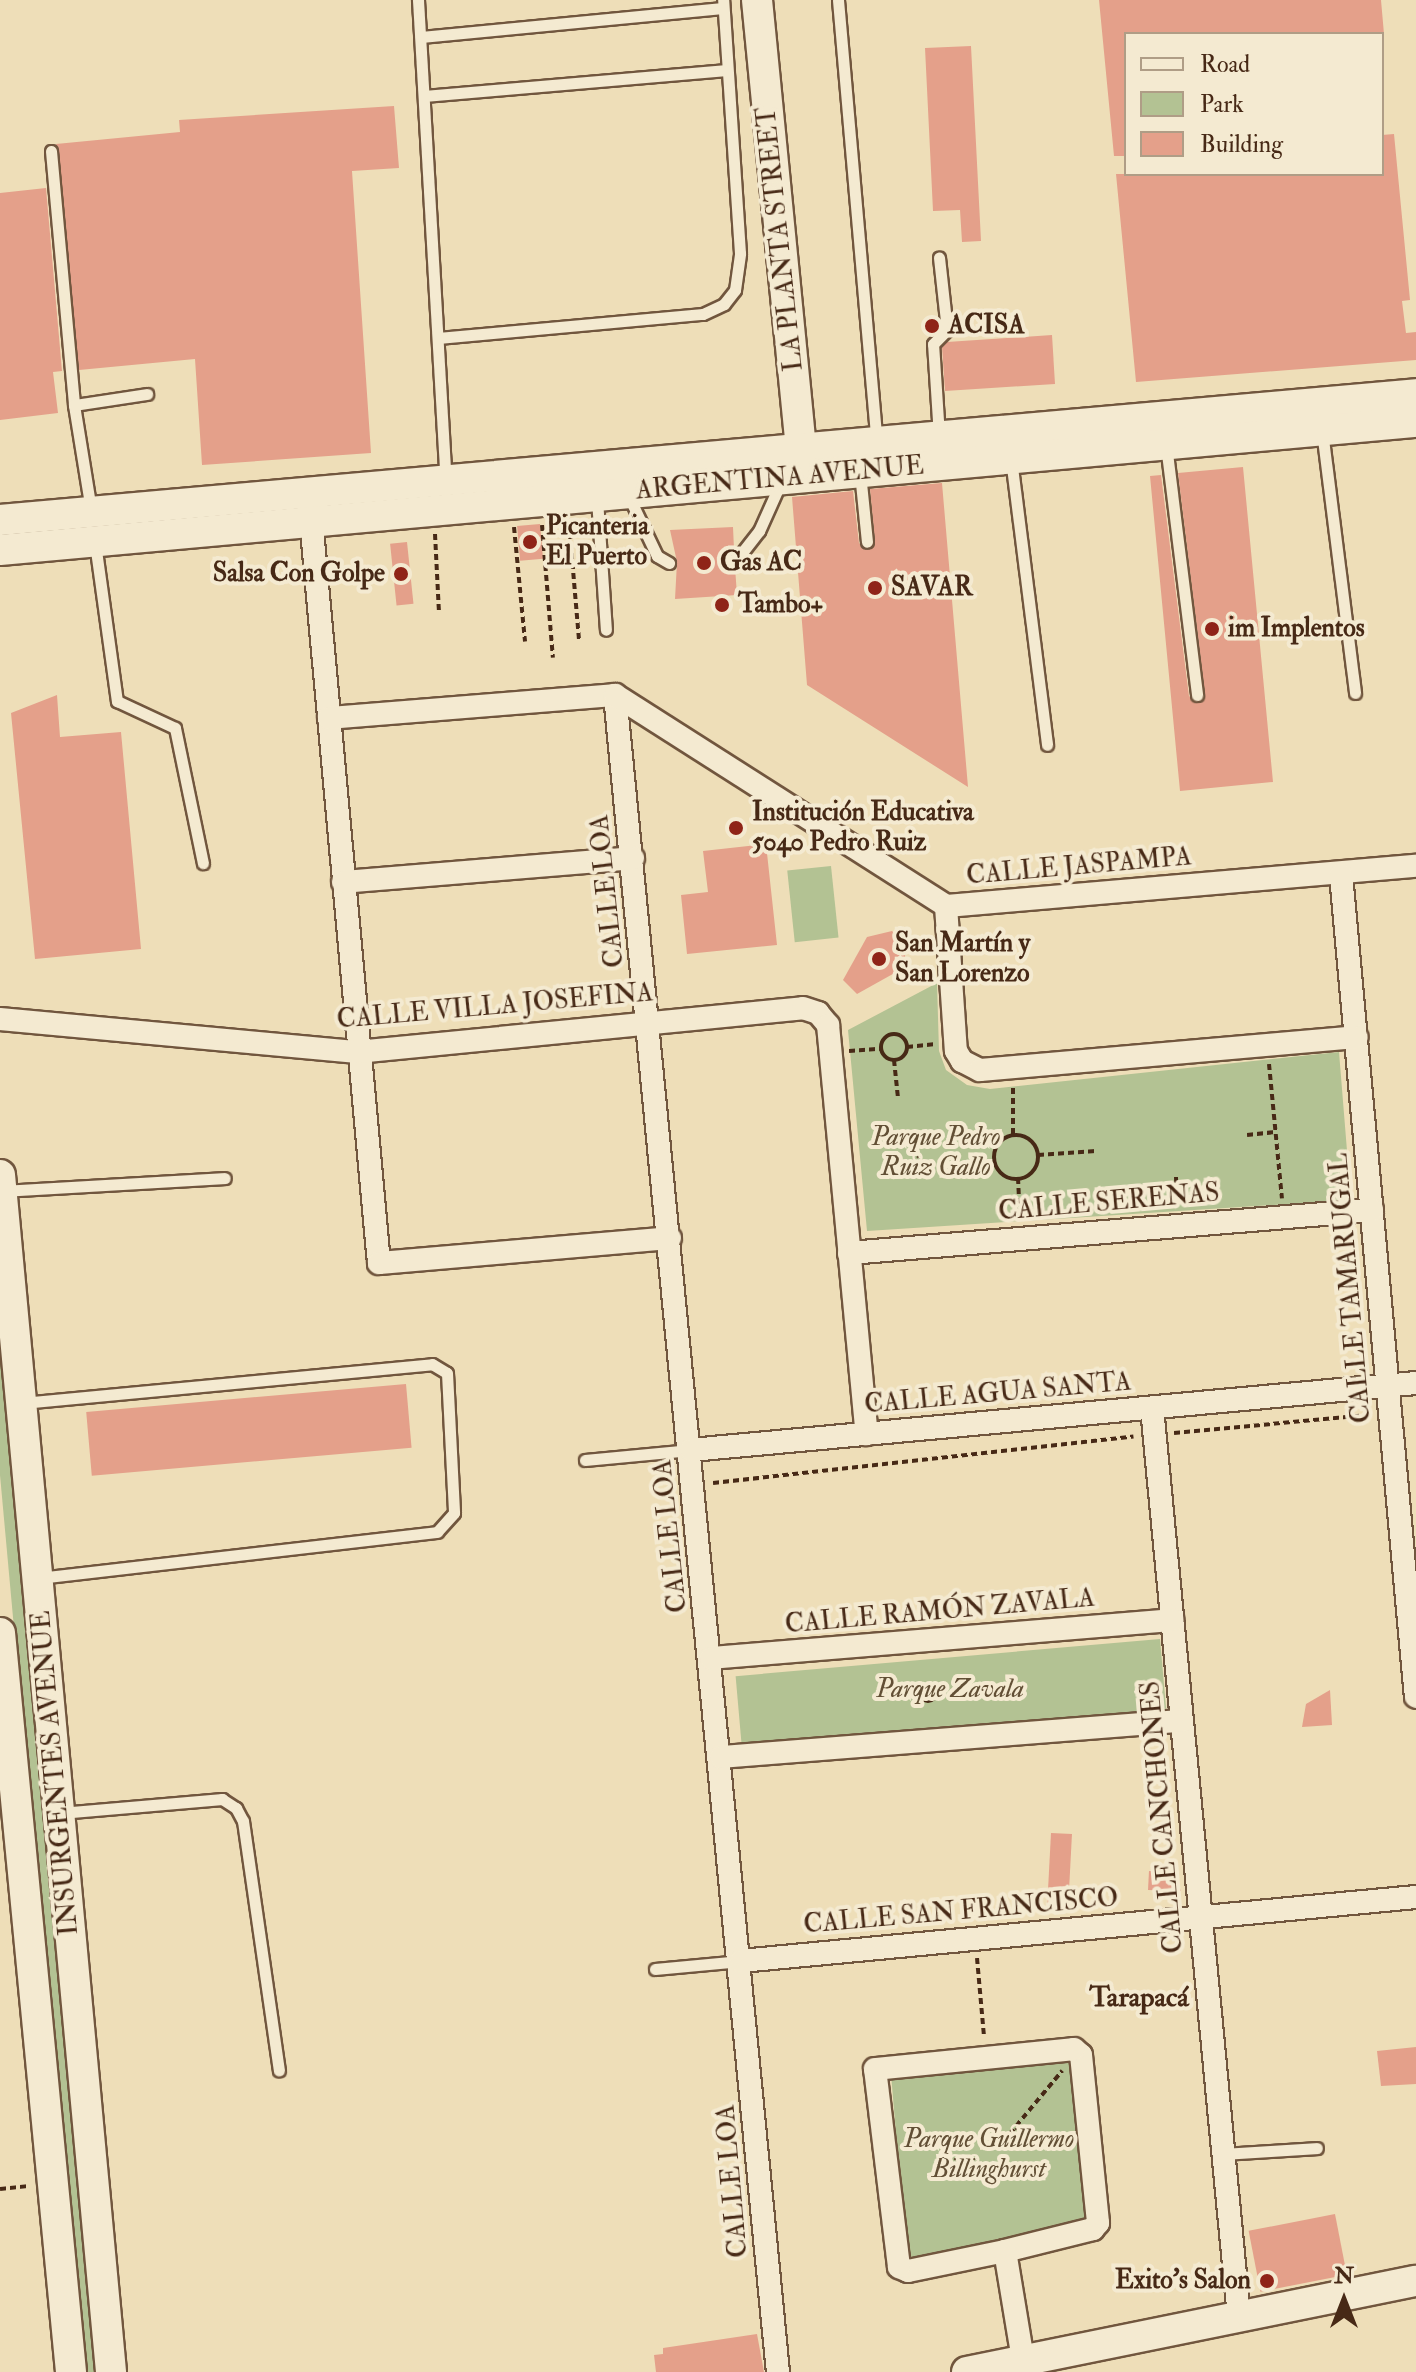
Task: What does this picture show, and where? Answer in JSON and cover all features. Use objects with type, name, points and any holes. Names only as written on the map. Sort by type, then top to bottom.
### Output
[{"type":"main road","name":"LA PLANTA STREET","points":[[757,0],[796,468]]},
{"type":"main road","name":"ARGENTINA AVENUE","points":[[0,550],[93,527],[310,507],[446,481],[562,493],[627,493],[796,468],[878,442],[1416,394]]},
{"type":"main road","name":"ARGENTINA AVENUE","points":[[310,507],[433,511],[562,493],[796,468],[860,472],[1416,422]]},
{"type":"main road","name":"ARGENTINA AVENUE","points":[[0,520],[93,527]]},
{"type":"main road","name":"INSURGENTES AVENUE","points":[[1,1183],[111,2372]]},
{"type":"main road","name":"INSURGENTES AVENUE","points":[[0,1633],[7,1790],[71,2372]]},
{"type":"main road","points":[[967,2372],[1416,2281]]},
{"type":"street","points":[[310,507],[357,1052],[382,1265],[670,1238]]},
{"type":"street","points":[[329,718],[615,695]]},
{"type":"street","name":"CALLE LOA","points":[[615,695],[650,1023],[778,2372]]},
{"type":"street","name":"CALLE JASPAMPA","points":[[615,695],[946,906],[1341,875],[1416,866]]},
{"type":"street","points":[[343,882],[633,858]]},
{"type":"street","name":"CALLE TAMARUGAL","points":[[1341,875],[1416,1697]]},
{"type":"street","points":[[946,906],[956,1042],[968,1067],[1012,1070],[1357,1037]]},
{"type":"street","name":"CALLE VILLA JOSEFINA","points":[[0,1019],[357,1052],[803,1008],[818,1013],[828,1025],[831,1052]]},
{"type":"street","points":[[831,1052],[867,1434]]},
{"type":"street","name":"CALLE SERENAS","points":[[849,1253],[1372,1210]]},
{"type":"street","name":"CALLE AGUA SANTA","points":[[691,1450],[1416,1383]]},
{"type":"street","name":"CALLE CANCHONES","points":[[1152,1408],[1239,2317]]},
{"type":"street","name":"CALLE RAMÓN ZAVALA","points":[[711,1658],[1172,1620]]},
{"type":"street","points":[[721,1757],[1182,1721]]},
{"type":"street","name":"CALLE SAN FRANCISCO","points":[[741,1961],[1416,1897]]},
{"type":"street","points":[[1074,2049],[1081,2055],[1098,2223],[1093,2229],[1005,2251],[908,2271],[899,2267],[875,2069],[883,2065],[987,2059],[1074,2049]]},
{"type":"street","points":[[1005,2251],[1023,2360]]},
{"type":"lane","points":[[418,0],[446,481]]},
{"type":"lane","points":[[838,0],[878,442]]},
{"type":"lane","points":[[421,37],[723,4],[740,253],[735,290],[724,304],[703,314],[438,338]]},
{"type":"lane","points":[[424,96],[727,70]]},
{"type":"lane","points":[[51,151],[74,405],[117,701],[175,728],[203,863]]},
{"type":"lane","points":[[939,257],[947,330],[933,344],[939,437]]},
{"type":"lane","points":[[74,405],[147,394]]},
{"type":"lane","points":[[1322,430],[1355,693]]},
{"type":"lane","points":[[1166,444],[1197,695]]},
{"type":"lane","points":[[1011,458],[1047,745]]},
{"type":"lane","points":[[737,559],[759,531],[796,468]]},
{"type":"lane","points":[[860,472],[867,542]]},
{"type":"lane","points":[[562,493],[606,630]]},
{"type":"lane","points":[[627,493],[657,556],[669,563]]},
{"type":"lane","points":[[1,1183],[225,1178]]},
{"type":"lane","points":[[21,1403],[432,1364],[447,1373],[454,1513],[437,1532],[38,1578]]},
{"type":"lane","name":"CALLE AGUA SANTA","points":[[585,1460],[691,1450]]},
{"type":"lane","points":[[59,1813],[222,1799],[236,1808],[243,1821],[279,2070]]},
{"type":"lane","name":"CALLE SAN FRANCISCO","points":[[655,1969],[741,1961]]},
{"type":"lane","points":[[1224,2154],[1317,2148]]},
{"type":"path","points":[[562,493],[579,640]]},
{"type":"path","points":[[525,641],[562,493]]},
{"type":"path","points":[[553,658],[562,493]]},
{"type":"path","points":[[433,511],[439,612]]},
{"type":"path","points":[[881,1049],[893,1035],[907,1047]]},
{"type":"path","points":[[894,1060],[907,1047],[956,1042]]},
{"type":"path","points":[[1267,1045],[1284,1217]]},
{"type":"path","points":[[831,1052],[881,1049],[894,1060],[898,1097]]},
{"type":"path","points":[[1012,1070],[1013,1135]]},
{"type":"path","points":[[1247,1135],[1276,1132]]},
{"type":"path","points":[[1013,1135],[1032,1142],[1038,1155],[1035,1168],[1018,1178],[1003,1175],[995,1162],[996,1148],[1013,1135]]},
{"type":"path","points":[[1038,1155],[1096,1151]]},
{"type":"path","points":[[1176,1177],[1178,1226]]},
{"type":"path","points":[[1018,1178],[1021,1239]]},
{"type":"path","points":[[694,1485],[1390,1412]]},
{"type":"path","points":[[928,1685],[935,1691],[932,1701],[919,1694],[928,1685]]},
{"type":"path","points":[[977,1961],[987,2059]]},
{"type":"path","points":[[997,2149],[1071,2060],[1074,2049]]},
{"type":"green space","points":[[831,866],[839,938],[795,942],[787,871]]},
{"type":"green space","name":"Parque Pedro Ruiz Gallo","points":[[937,983],[939,1051],[946,1070],[967,1085],[990,1089],[1339,1052],[1351,1200],[867,1231],[848,1030]]},
{"type":"green space","points":[[0,1296],[100,2372],[82,2372],[0,1475]]},
{"type":"green space","name":"Parque Zavala","points":[[1160,1639],[1166,1709],[742,1746],[736,1676]]},
{"type":"green space","name":"Parque Guillermo Billinghurst","points":[[1075,2059],[1089,2215],[1076,2230],[907,2264],[891,2074]]},
{"type":"building","points":[[1099,0],[1381,0],[1384,32],[1124,32],[1124,156],[1114,156]]},
{"type":"building","points":[[971,46],[981,241],[962,242],[960,210],[933,211],[925,48]]},
{"type":"building","points":[[394,106],[399,168],[352,171],[371,453],[202,465],[195,359],[79,370],[56,144],[180,132],[179,120]]},
{"type":"building","points":[[1394,134],[1410,300],[1402,301],[1406,333],[1416,332],[1416,360],[1136,382],[1116,174],[1384,176],[1384,135]]},
{"type":"building","points":[[46,188],[62,371],[53,372],[58,413],[0,420],[0,193]]},
{"type":"building","points":[[1052,335],[1055,384],[945,391],[942,347],[947,342]]},
{"type":"building","name":"im Implentos","points":[[1243,467],[1273,782],[1180,791],[1150,476],[1161,475],[1189,696],[1197,703],[1205,694],[1178,473]]},
{"type":"building","name":"SAVAR","points":[[942,483],[968,787],[807,685],[792,497],[853,491],[859,543],[867,550],[875,542],[870,489]]},
{"type":"building","name":"Picanteria El Puerto","points":[[540,524],[543,559],[520,561],[517,526]]},
{"type":"building","name":"Gas AC","points":[[733,527],[734,549],[729,559],[735,567],[737,595],[675,599],[677,562],[670,530]]},
{"type":"building","name":"Salsa Con Golpe","points":[[407,542],[413,604],[397,605],[390,544]]},
{"type":"building","points":[[57,695],[60,737],[121,732],[141,949],[35,959],[11,713]]},
{"type":"building","points":[[766,844],[777,945],[687,954],[681,895],[708,892],[703,851]]},
{"type":"building","name":"San Martín y San Lorenzo","points":[[892,931],[908,947],[900,970],[857,994],[843,980],[867,937]]},
{"type":"building","points":[[406,1384],[412,1448],[92,1476],[86,1412]]},
{"type":"building","points":[[1330,1690],[1332,1725],[1302,1727],[1306,1704]]},
{"type":"building","points":[[1051,1833],[1072,1834],[1068,1906],[1047,1905]]},
{"type":"building","points":[[1149,1871],[1174,1872],[1181,1891],[1148,1890]]},
{"type":"building","points":[[1416,2047],[1416,2084],[1381,2086],[1377,2051]]},
{"type":"building","points":[[1335,2214],[1347,2275],[1260,2292],[1249,2231]]},
{"type":"building","points":[[757,2334],[764,2372],[656,2372],[654,2355],[663,2354],[663,2348]]},
{"type":"place","name":"ACISA","points":[[932,326]]},
{"type":"place","name":"Picanteria El Puerto","points":[[530,542]]},
{"type":"place","name":"Gas AC","points":[[704,563]]},
{"type":"place","name":"Salsa Con Golpe","points":[[401,574]]},
{"type":"place","name":"SAVAR","points":[[875,588]]},
{"type":"place","name":"Tambo+","points":[[722,605]]},
{"type":"place","name":"im Implentos","points":[[1212,629]]},
{"type":"place","name":"Institución Educativa 5040 Pedro Ruiz","points":[[736,828]]},
{"type":"place","name":"San Martín y San Lorenzo","points":[[879,959]]},
{"type":"place","name":"Exito's Salon","points":[[1267,2281]]},
{"type":"district","name":"Tarapacá","points":[[1139,1998]]}]
